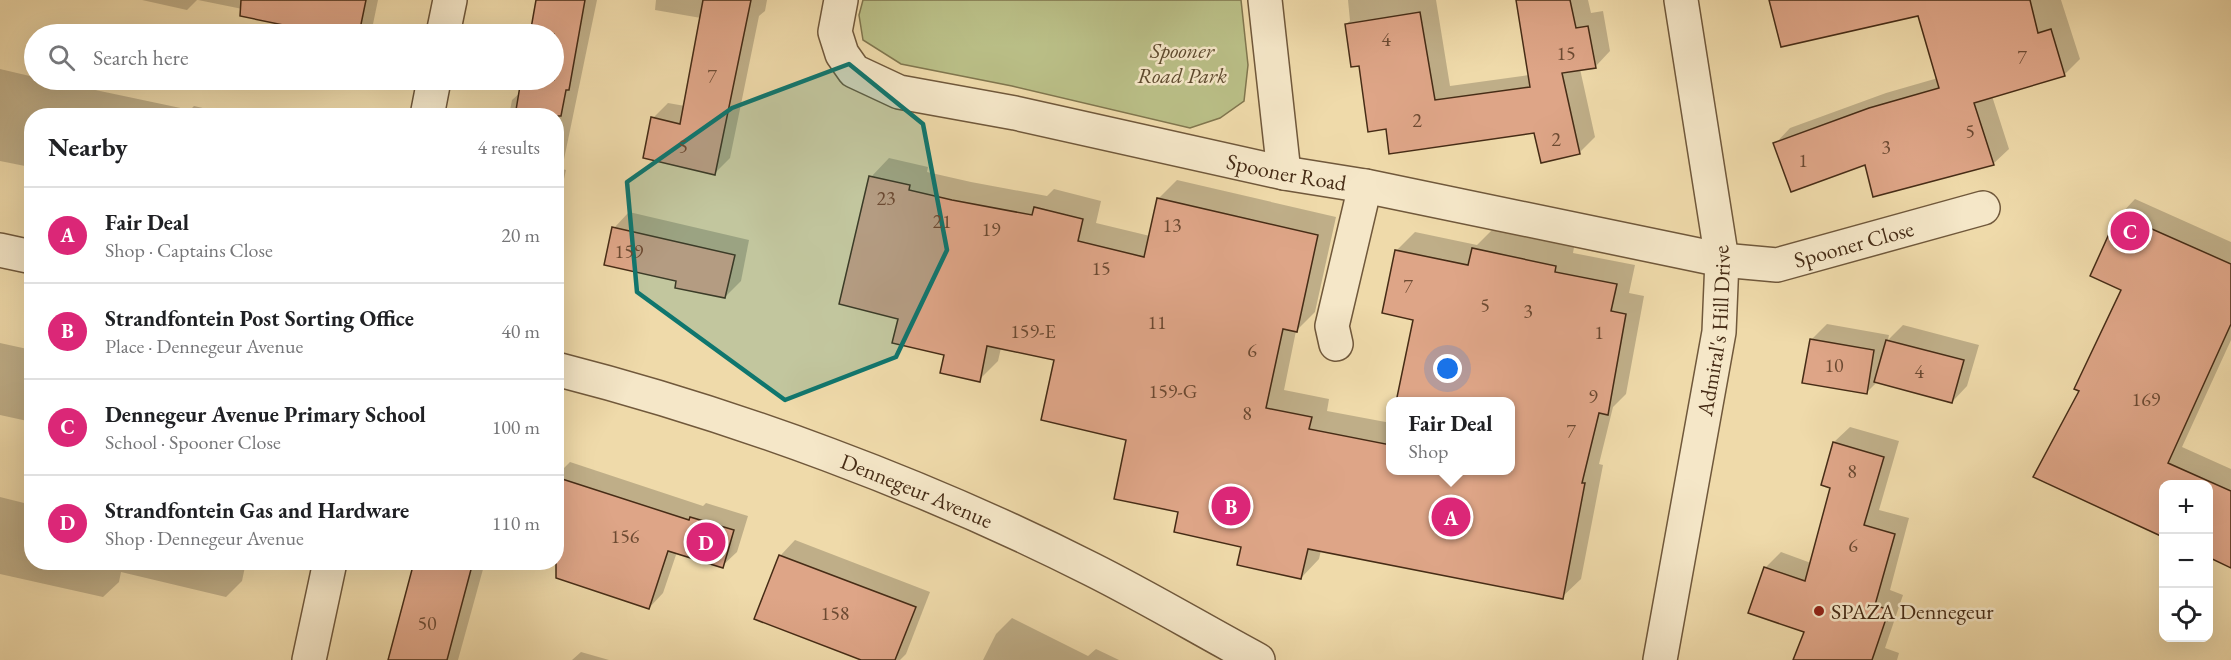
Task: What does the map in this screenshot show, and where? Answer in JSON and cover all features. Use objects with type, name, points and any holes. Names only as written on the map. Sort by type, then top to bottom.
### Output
[{"type":"street","points":[[445,24],[450,0]]},
{"type":"street","name":"Spooner Road","points":[[841,0],[835,33],[842,54],[854,71],[899,92],[1015,113],[1284,173],[1365,186],[1722,260]]},
{"type":"street","points":[[1265,0],[1284,173]]},
{"type":"street","name":"Admiral's Hill Drive","points":[[1660,660],[1719,332],[1722,260],[1681,0]]},
{"type":"street","points":[[429,108],[432,90]]},
{"type":"street","points":[[1336,344],[1332,326],[1365,186]]},
{"type":"street","name":"Spooner Close","points":[[1722,260],[1778,265],[1983,208]]},
{"type":"street","points":[[0,250],[24,255]]},
{"type":"street","name":"Dennegeur Avenue","points":[[564,371],[710,414],[903,483],[1090,568],[1258,660]]},
{"type":"street","points":[[309,660],[328,570]]},
{"type":"highlighted area","points":[[849,64],[923,124],[947,250],[896,357],[785,400],[637,292],[627,182],[732,108]]},
{"type":"green space","name":"Spooner Road Park","points":[[863,0],[1241,0],[1248,65],[1244,101],[1220,118],[1190,128],[1012,86],[901,64],[863,40],[859,15]]},
{"type":"building","points":[[241,0],[366,0],[361,24],[279,24],[240,16]]},
{"type":"building","points":[[536,0],[585,0],[569,90],[566,90],[563,108],[516,108],[519,90],[564,90],[564,24],[532,24]]},
{"type":"building","points":[[703,0],[751,0],[715,175],[643,158],[651,117],[680,124]]},
{"type":"building","points":[[1516,0],[1570,0],[1576,28],[1588,26],[1596,68],[1562,73],[1580,154],[1541,163],[1534,133],[1389,154],[1386,129],[1368,132],[1359,66],[1351,67],[1345,24],[1420,12],[1435,100],[1530,87]]},
{"type":"building","points":[[1769,0],[2030,0],[2038,33],[2051,29],[2065,76],[1974,103],[1994,165],[1873,197],[1865,165],[1791,192],[1773,143],[1869,108],[1939,88],[1918,16],[1781,47]]},
{"type":"building","points":[[869,176],[910,185],[909,190],[952,200],[1032,215],[1034,207],[1083,219],[1078,241],[1144,257],[1157,198],[1318,235],[1297,332],[1283,329],[1266,408],[1312,417],[1309,429],[1386,444],[1386,475],[1515,475],[1515,397],[1397,397],[1413,320],[1382,313],[1395,250],[1468,265],[1472,248],[1556,266],[1555,272],[1617,284],[1611,311],[1626,314],[1608,415],[1599,413],[1582,483],[1585,483],[1563,599],[1308,549],[1301,579],[1237,565],[1241,547],[1174,532],[1178,512],[1114,499],[1126,440],[1041,420],[1054,360],[987,346],[980,382],[940,373],[944,355],[892,343],[898,319],[839,304]]},
{"type":"building","points":[[2118,214],[2231,264],[2231,324],[2168,463],[2206,480],[2159,480],[2159,535],[2033,477],[2079,391],[2074,389],[2121,290],[2090,276]]},
{"type":"building","points":[[612,227],[735,255],[725,298],[675,288],[676,281],[604,265]]},
{"type":"building","points":[[1810,339],[1874,350],[1867,394],[1802,383]]},
{"type":"building","points":[[1886,340],[1964,360],[1952,403],[1874,382]]},
{"type":"building","points":[[1833,442],[1884,457],[1864,525],[1895,534],[1875,605],[1889,610],[1872,660],[1793,660],[1804,632],[1748,613],[1764,567],[1805,581],[1830,488],[1821,485]]},
{"type":"building","points":[[564,480],[689,520],[690,517],[734,530],[723,568],[668,551],[649,609],[556,578],[556,570],[564,570]]},
{"type":"building","points":[[2213,483],[2231,491],[2231,568],[2213,559]]},
{"type":"building","points":[[779,555],[916,607],[895,660],[861,660],[754,619]]},
{"type":"building","points":[[412,570],[471,570],[447,660],[388,660]]},
{"type":"place","name":"Dennegeur Avenue Primary School","points":[[2130,231]]},
{"type":"place","name":"Strandfontein Post Sorting Office","points":[[1231,506]]},
{"type":"place","name":"Fair Deal","points":[[1451,517]]},
{"type":"place","name":"Strandfontein Gas and Hardware","points":[[706,542]]},
{"type":"place","name":"SPAZA Dennegeur","points":[[1819,611]]}]
